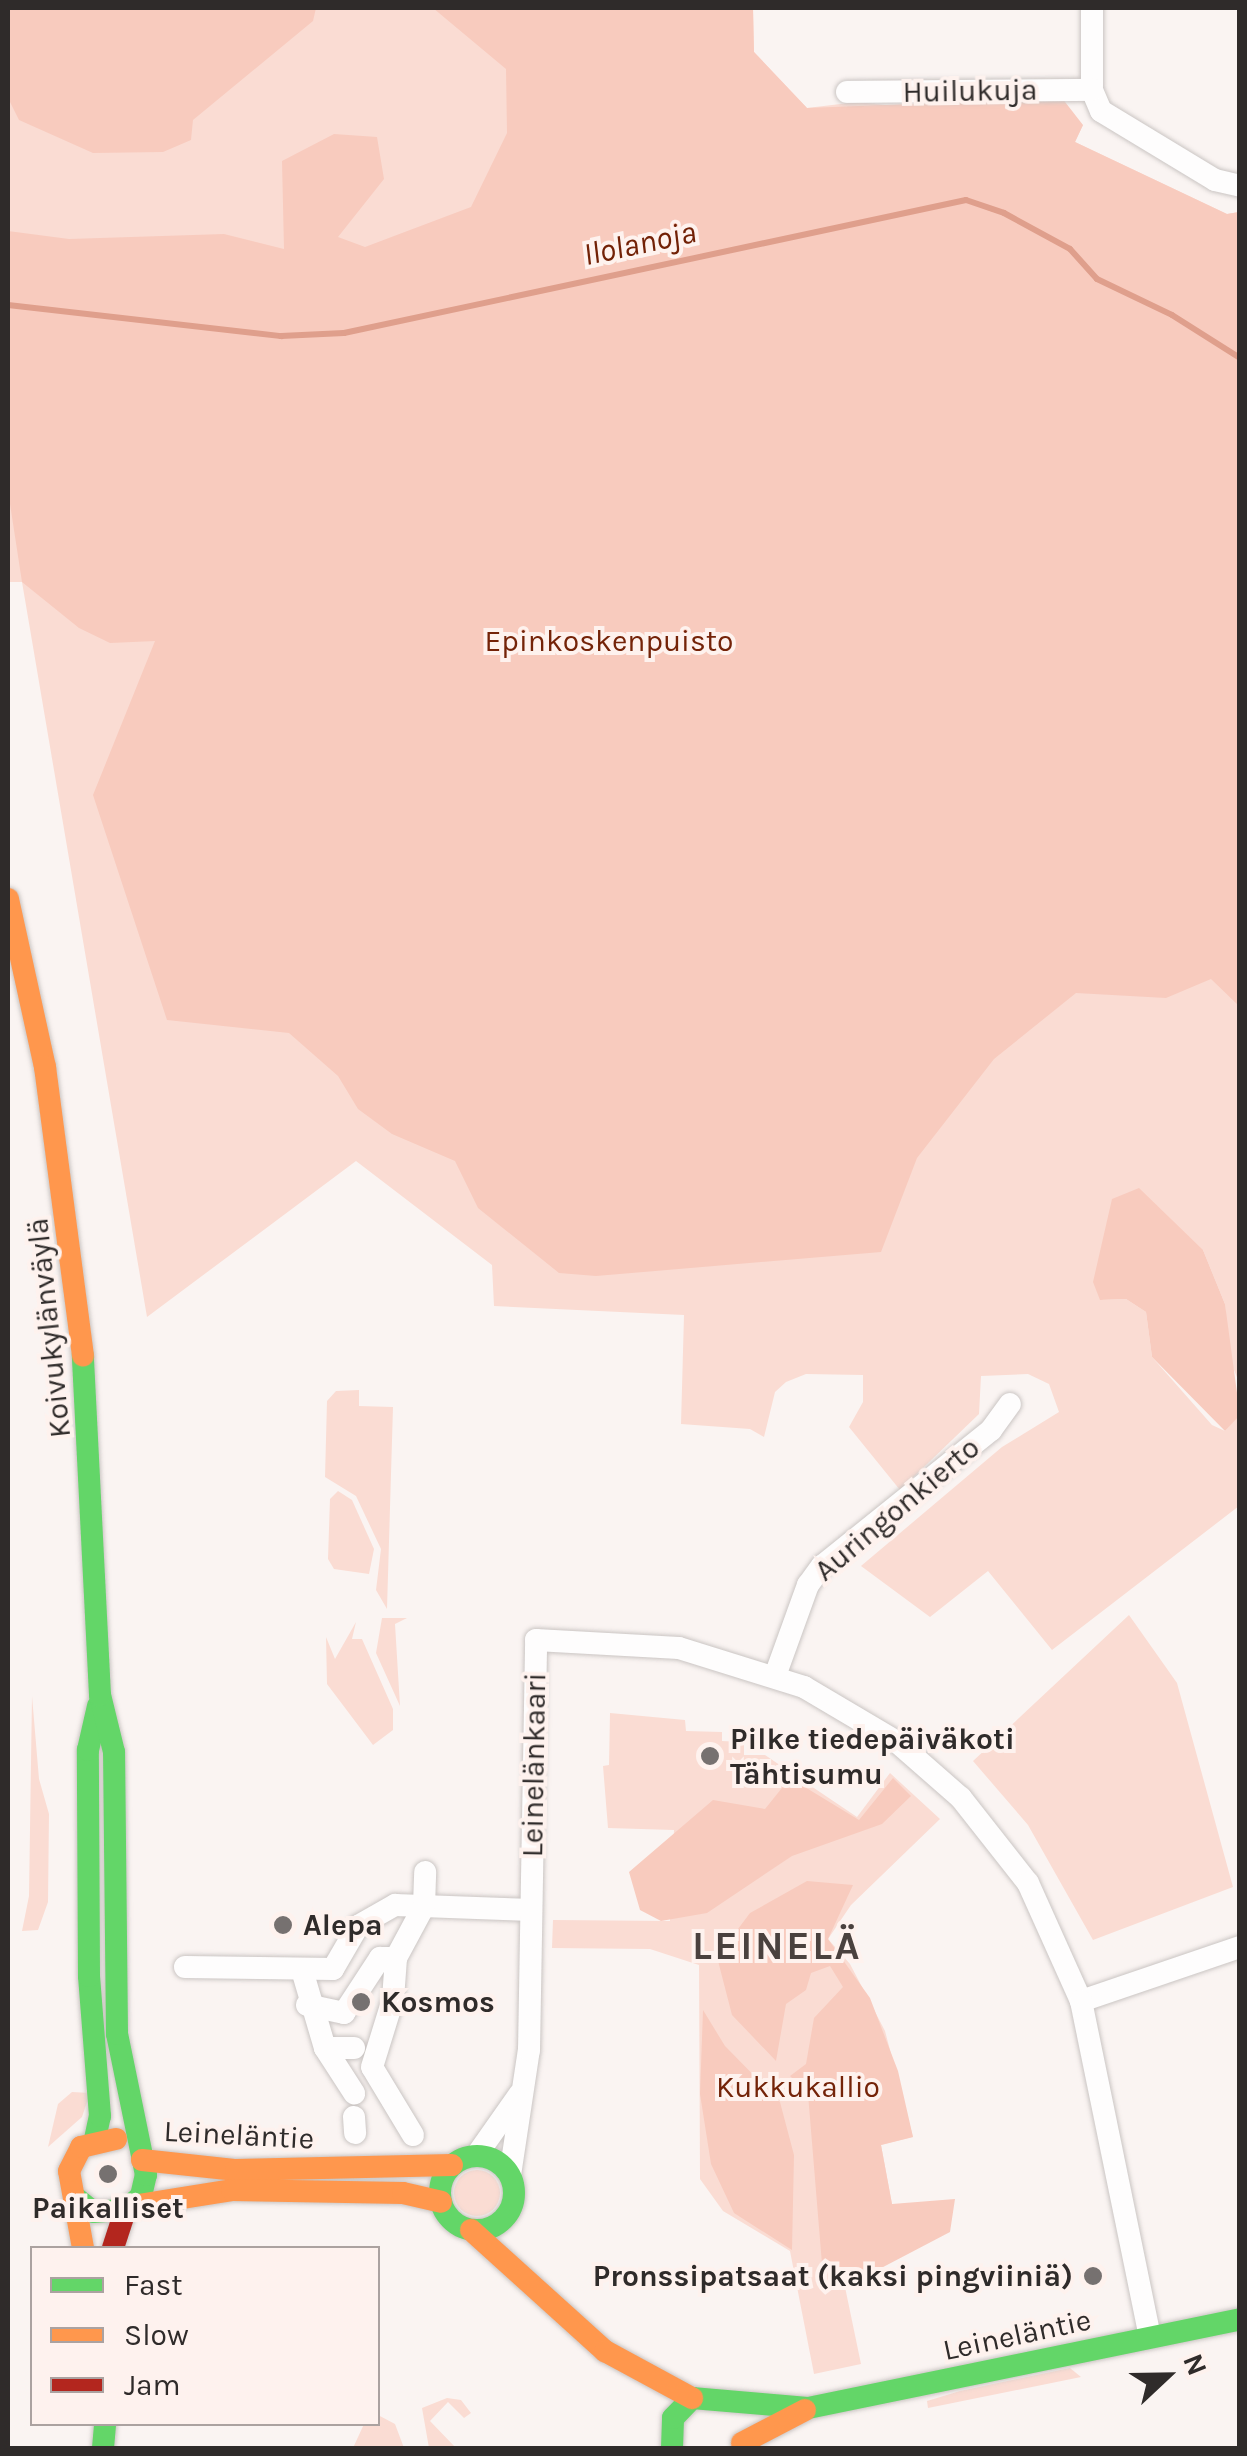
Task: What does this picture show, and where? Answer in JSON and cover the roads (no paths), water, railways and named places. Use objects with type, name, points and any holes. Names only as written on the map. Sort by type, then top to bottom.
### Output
[{"type":"main road","name":"Koivukylänväylä","points":[[8,899],[44,1068],[73,1247],[94,1478],[100,1695],[114,1752],[118,2034],[144,2188],[128,2208],[114,2246]]},
{"type":"main road","name":"Koivukylänväylä","points":[[83,2246],[73,2158],[96,2139],[100,2116],[90,1976],[88,1750],[100,1695]]},
{"type":"main road","points":[[96,2139],[123,2141],[140,2156]]},
{"type":"main road","name":"Leineläntie","points":[[140,2156],[236,2170],[452,2165]]},
{"type":"main road","points":[[537,2285],[510,2211],[510,2174],[476,2156],[452,2165],[440,2188],[446,2214],[472,2230],[537,2285],[582,2332],[636,2372],[692,2398],[671,2439]]},
{"type":"main road","name":"Leineläntie","points":[[128,2208],[232,2190],[403,2192],[442,2202]]},
{"type":"main road","points":[[76,2198],[93,2212],[128,2208]]},
{"type":"main road","points":[[472,2230],[491,2228],[510,2211]]},
{"type":"main road","name":"Leineläntie","points":[[692,2398],[808,2408],[1240,2319]]},
{"type":"main road","points":[[636,2372],[671,2439]]},
{"type":"main road","points":[[730,2403],[741,2446]]},
{"type":"main road","name":"Leineläntie","points":[[741,2446],[808,2408]]},
{"type":"street","points":[[1092,8],[1092,90],[1101,111],[1215,180],[1240,186]]},
{"type":"street","name":"Huilukuja","points":[[848,92],[1092,90]]},
{"type":"street","name":"Auringonkierto","points":[[774,1676],[808,1585],[822,1566],[990,1430],[1010,1404]]},
{"type":"street","name":"Leinelänkaari","points":[[510,2174],[529,2050],[536,1640],[679,1648],[774,1676],[833,1701],[897,1742],[961,1798],[1028,1883],[1082,2000],[1150,2336]]},
{"type":"street","points":[[308,2005],[344,2013],[424,1906],[425,1872]]},
{"type":"street","points":[[185,1967],[334,1969],[358,1926],[396,1905],[531,1910]]},
{"type":"street","points":[[358,1926],[388,1958],[392,1999],[364,2052]]},
{"type":"street","points":[[1082,2000],[1240,1947]]},
{"type":"street","points":[[302,1970],[308,2005],[354,2114]]},
{"type":"street","points":[[325,2048],[364,2052]]},
{"type":"street","points":[[364,2052],[412,2135]]},
{"type":"street","name":"Leinelänkaari","points":[[476,2156],[519,2096]]},
{"type":"waterway","name":"Ilolanoja","points":[[8,305],[281,336],[344,333],[966,200],[1004,213],[1070,249],[1097,279],[1172,315],[1240,358]]},
{"type":"place","name":"Pilke tiedepäiväkoti Tähtisumu","points":[[710,1756]]},
{"type":"place","name":"Alepa","points":[[283,1925]]},
{"type":"place","name":"Kosmos","points":[[361,2002]]},
{"type":"place","name":"Paikalliset","points":[[108,2174]]},
{"type":"place","name":"Pronssipatsaat (kaksi pingviiniä)","points":[[1093,2276]]},
{"type":"district","name":"LEINELÄ","points":[[777,1946]]},
{"type":"park label","name":"Epinkoskenpuisto","points":[[609,641]]},
{"type":"park label","name":"Kukkukallio","points":[[798,2087]]}]
